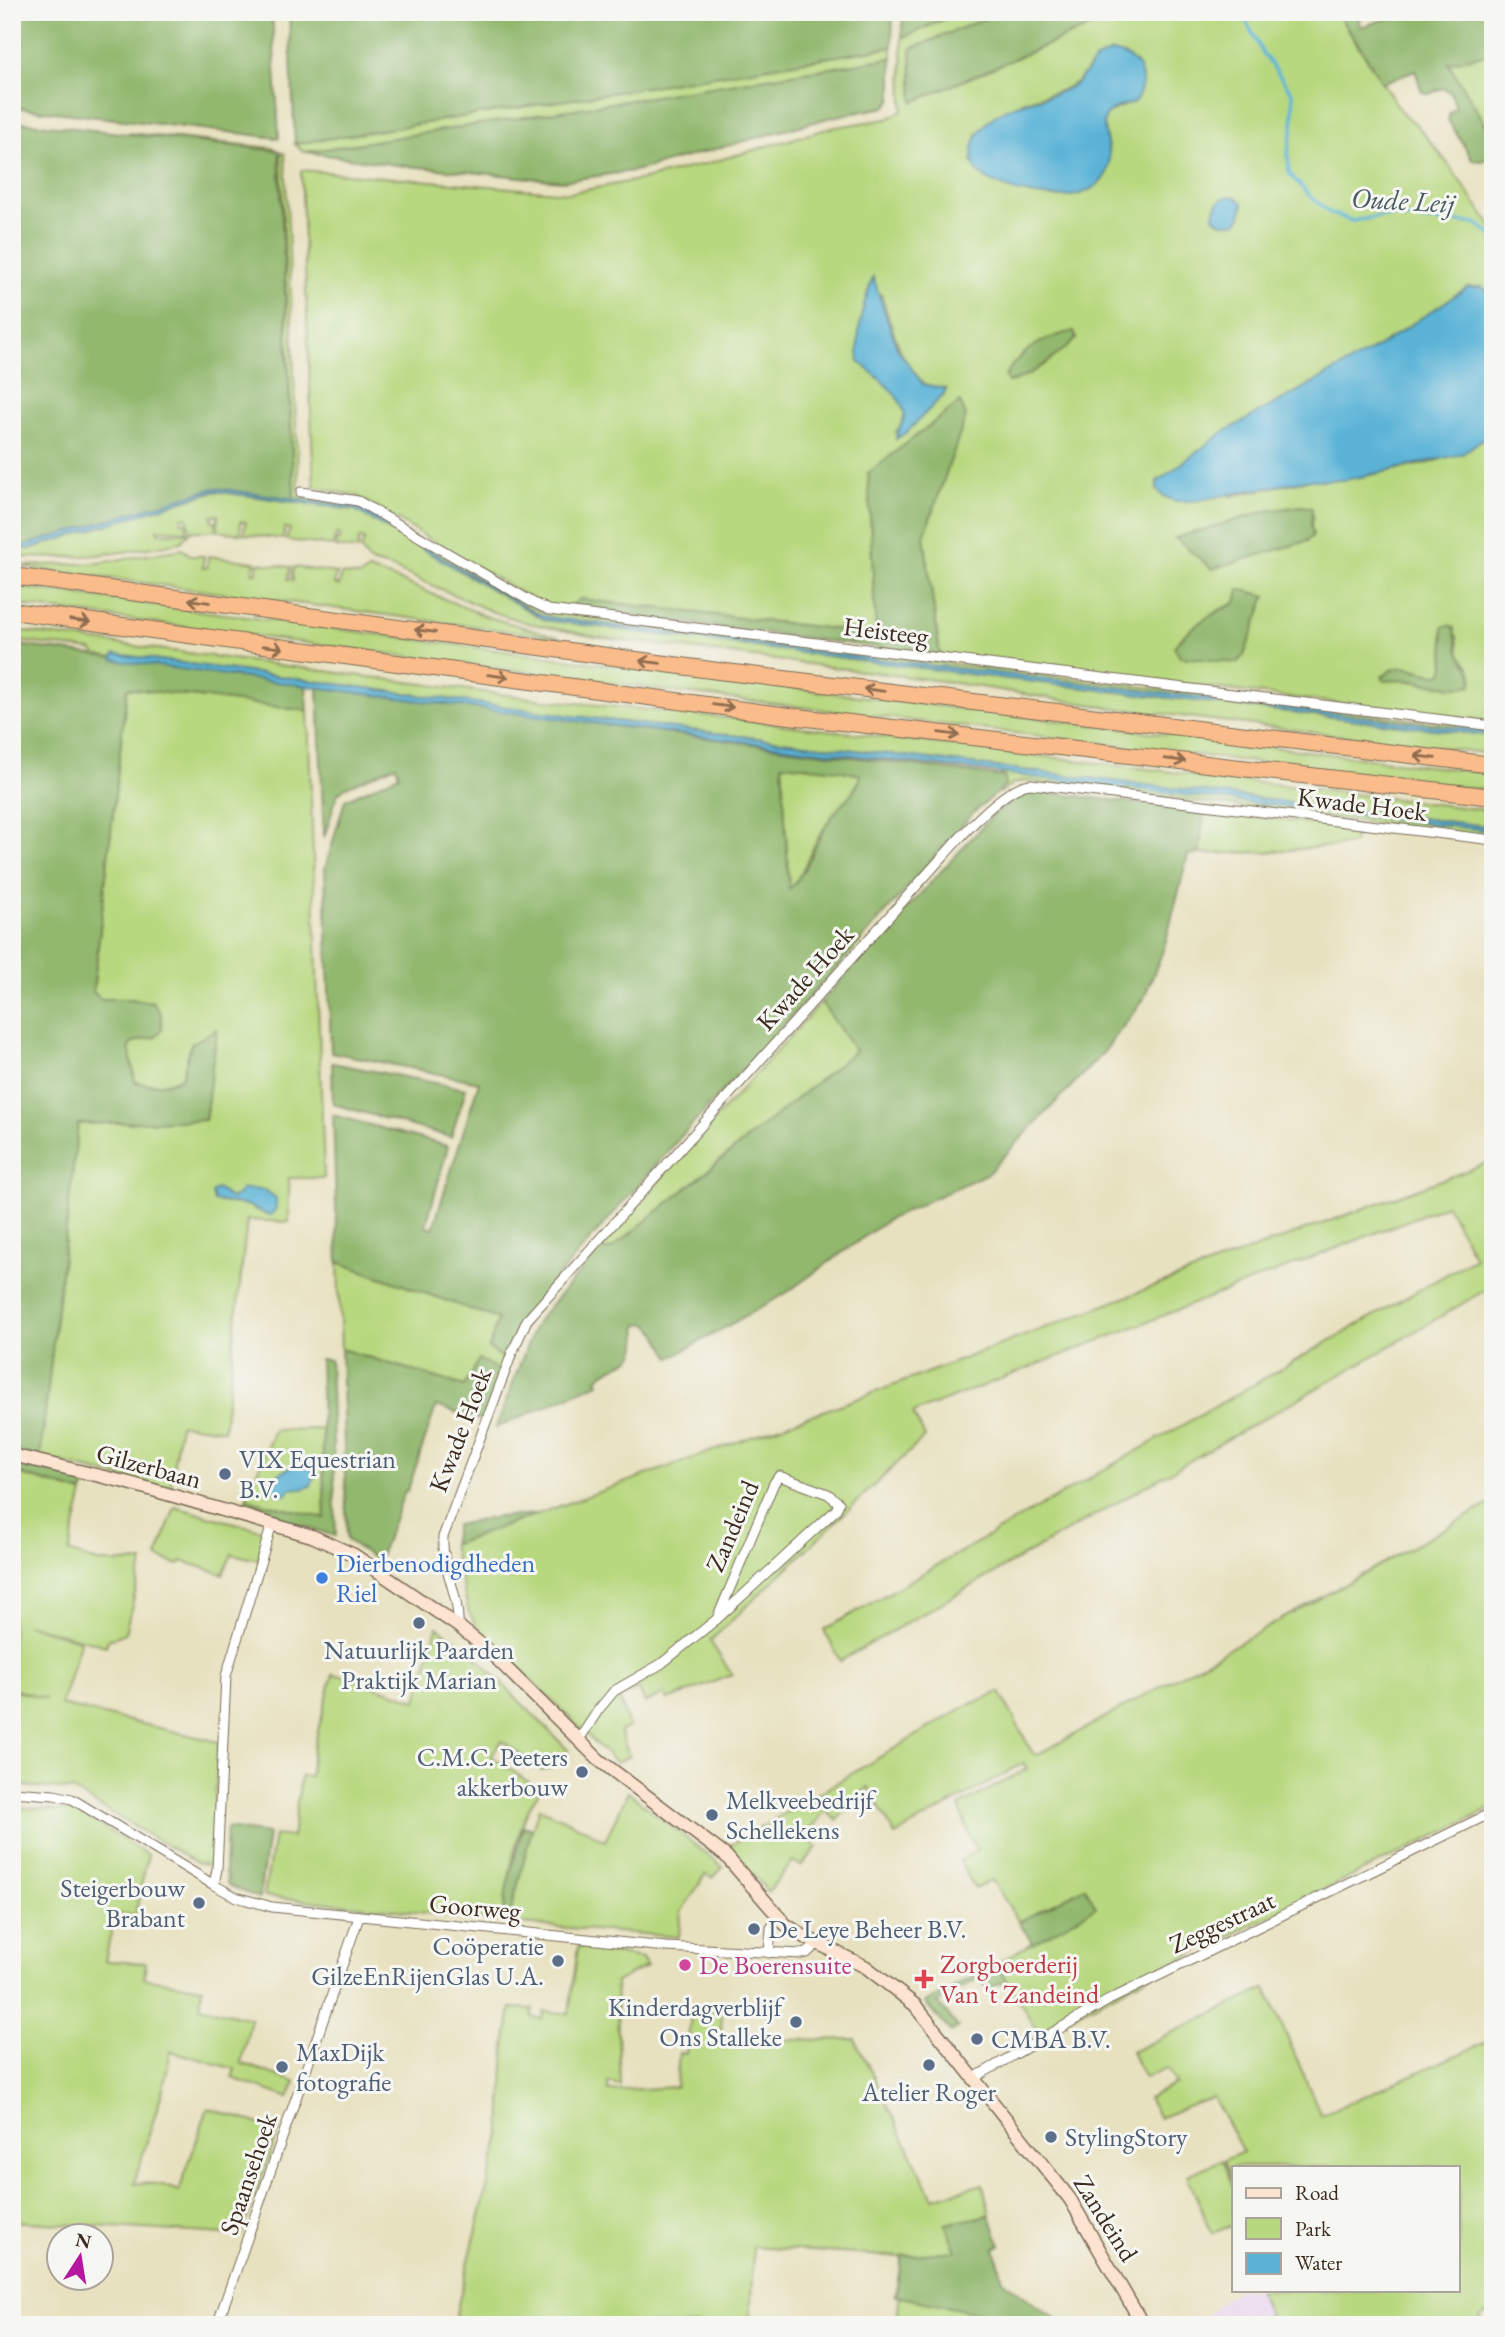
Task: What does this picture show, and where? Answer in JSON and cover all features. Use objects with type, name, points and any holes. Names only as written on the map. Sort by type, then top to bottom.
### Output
[{"type":"highway","points":[[12,576],[718,671],[1493,765]]},
{"type":"highway","points":[[12,611],[781,715],[1493,797]]},
{"type":"street","name":"Heisteeg","points":[[301,492],[358,501],[550,610],[1493,726]]},
{"type":"street","name":"Kwade Hoek","points":[[458,1626],[459,1613],[443,1554],[443,1537],[527,1320],[953,845],[1016,788],[1031,784],[1493,840]]},
{"type":"street","name":"Gilzerbaan","points":[[12,1455],[129,1483],[272,1524]]},
{"type":"street","name":"Zandeind","points":[[578,1741],[598,1709],[614,1691],[661,1664],[717,1619],[836,1510],[839,1503],[828,1494],[779,1476],[717,1619]]},
{"type":"street","name":"Zandeind","points":[[272,1524],[312,1536],[354,1555],[458,1626],[488,1650],[578,1741],[615,1773],[726,1856],[778,1918],[793,1931],[866,1967],[904,1995],[931,2024],[1070,2199],[1143,2325]]},
{"type":"street","points":[[214,1885],[226,1676],[272,1524]]},
{"type":"street","name":"Goorweg","points":[[12,1792],[72,1799],[214,1885],[244,1900],[272,1908],[666,1947],[801,1954],[807,1953],[817,1944]]},
{"type":"street","name":"Zeggestraat","points":[[974,2078],[1102,2004],[1493,1812]]},
{"type":"street","name":"Spaansehoek","points":[[217,2325],[359,1917]]},
{"type":"street","points":[[769,1953],[771,1928],[778,1918]]},
{"type":"shaded area","points":[[1235,2292],[1260,2292],[1273,2325],[1197,2325]]},
{"type":"green space","points":[[12,12],[272,12],[279,138],[12,107]]},
{"type":"green space","points":[[289,12],[893,12],[892,47],[295,144]]},
{"type":"green space","points":[[903,12],[960,12],[902,38]]},
{"type":"green space","points":[[960,12],[1000,12],[911,49],[913,102],[1124,12],[1336,12],[1403,114],[1416,124],[1446,161],[1493,228],[1493,294],[1482,287],[1468,287],[1376,348],[1157,481],[1232,496],[1307,480],[1344,480],[1434,462],[1485,437],[1493,426],[1493,550],[1488,567],[1487,586],[1493,586],[1493,722],[940,655],[924,536],[966,416],[870,519],[876,634],[580,599],[568,608],[548,606],[533,600],[357,496],[314,487],[301,170],[569,193],[649,178],[830,128],[887,119],[903,110],[902,38]],"holes":[[[1112,52],[1123,107],[1114,109],[1105,118],[1104,129],[1109,151],[972,161],[977,134],[1024,101],[1062,90],[1077,82],[1097,59]],[[881,294],[903,357],[910,369],[924,384],[946,389],[907,432],[896,432],[904,419],[902,403],[871,371]],[[1302,506],[1313,515],[1313,535],[1307,541],[1252,555],[1176,538],[1267,511]],[[1266,596],[1244,655],[1219,610]],[[1443,627],[1457,636],[1459,653],[1470,668],[1425,684],[1382,676],[1399,668],[1442,674],[1445,667]]]},
{"type":"green space","points":[[1000,12],[1124,12],[913,102],[911,49]]},
{"type":"green space","points":[[1336,12],[1377,12],[1358,18],[1361,27],[1406,12],[1493,12],[1493,53],[1448,63],[1493,136],[1493,157],[1482,161],[1473,160],[1448,120],[1450,112],[1456,108],[1451,93],[1443,88],[1429,94],[1422,92],[1415,70],[1382,83]]},
{"type":"green space","points":[[892,47],[892,58],[306,152],[295,144]]},
{"type":"green space","points":[[1493,53],[1493,136],[1448,62]]},
{"type":"green space","points":[[892,58],[892,99],[885,107],[832,117],[639,170],[562,181],[397,165],[306,152]]},
{"type":"green space","points":[[12,121],[279,151],[294,502],[216,491],[12,549]]},
{"type":"green space","points":[[128,133],[274,148],[285,154],[299,496],[352,502],[540,610],[824,648],[1493,729],[1493,732],[904,662],[541,615],[357,507],[294,499],[281,154],[277,151],[126,136]]},
{"type":"green space","points":[[1074,331],[1076,339],[1053,358],[1025,376],[1008,382],[1005,377],[1025,352],[1043,341]]},
{"type":"green space","points":[[960,402],[966,416],[924,536],[940,655],[568,608],[580,599],[876,634],[868,473]]},
{"type":"green space","points":[[214,491],[355,510],[545,620],[993,677],[1493,736],[1493,754],[1106,707],[949,682],[596,637],[528,623],[493,612],[393,568],[370,562],[361,550],[364,540],[359,539],[358,550],[335,547],[336,540],[340,540],[337,533],[332,546],[286,540],[290,529],[285,528],[283,539],[243,534],[246,522],[241,521],[240,534],[218,531],[218,515],[212,516],[212,521],[216,521],[215,531],[190,531],[187,517],[182,517],[182,522],[186,522],[187,531],[157,529],[158,533],[189,533],[181,542],[97,555],[12,556],[12,549],[29,549]]},
{"type":"green space","points":[[1302,506],[1312,508],[1313,535],[1307,541],[1212,569],[1175,538],[1267,511]]},
{"type":"green space","points":[[182,549],[192,556],[204,556],[203,568],[208,567],[208,556],[255,562],[252,573],[257,573],[259,563],[291,567],[288,579],[293,580],[294,567],[337,573],[334,584],[339,586],[341,574],[360,576],[369,570],[488,617],[561,638],[16,566],[99,563]]},
{"type":"green space","points":[[12,586],[670,673],[1493,774],[1493,791],[677,692],[12,604]]},
{"type":"green space","points":[[1239,589],[1266,596],[1244,655],[1237,663],[1180,657],[1174,647],[1180,639],[1202,621],[1236,603]]},
{"type":"green space","points":[[1443,627],[1453,627],[1459,651],[1471,672],[1472,685],[1450,687],[1410,680],[1384,681],[1382,676],[1399,668],[1442,674],[1445,666]]},
{"type":"green space","points":[[12,630],[545,700],[711,716],[1493,811],[1493,827],[566,715],[130,656],[120,655],[114,660],[95,656],[91,650],[12,640]]},
{"type":"green space","points":[[12,644],[306,684],[308,711],[127,688],[93,992],[101,999],[153,1002],[161,1014],[162,1029],[156,1037],[133,1042],[129,1047],[135,1082],[159,1084],[182,1077],[191,1044],[217,1029],[205,1120],[78,1124],[40,1457],[12,1450]]},
{"type":"green space","points":[[318,687],[1005,777],[1005,786],[972,814],[850,953],[675,1143],[534,1304],[507,1361],[489,1348],[498,1319],[338,1262],[333,1115],[448,1146],[426,1226],[433,1228],[479,1082],[331,1052],[325,869],[345,800],[399,775],[396,765],[344,788],[337,795],[324,838]],"holes":[[[782,764],[861,775],[853,791],[827,824],[802,873],[789,889]]]},
{"type":"green space","points":[[127,688],[308,711],[324,1178],[289,1178],[289,1222],[247,1220],[224,1430],[180,1424],[170,1490],[40,1457],[78,1124],[205,1120],[217,1030],[191,1044],[182,1077],[159,1084],[135,1082],[129,1047],[153,1002],[101,999],[93,992]]},
{"type":"green space","points":[[782,763],[861,775],[855,788],[821,833],[799,877],[789,890]]},
{"type":"green space","points":[[1001,773],[1493,831],[1493,837],[1027,781],[1014,783],[1000,793]]},
{"type":"green space","points":[[1034,791],[1204,811],[1199,854],[1188,855],[1164,948],[1143,1000],[1103,1053],[988,1173],[889,1219],[786,1293],[671,1358],[653,1328],[645,1323],[637,1326],[638,1340],[633,1356],[597,1379],[599,1383],[496,1428],[533,1330],[542,1315],[600,1249],[610,1250],[855,1051],[821,1002],[992,816],[1016,798]]},
{"type":"green space","points":[[1204,811],[1356,828],[1354,843],[1265,852],[1199,854]]},
{"type":"green space","points":[[821,1002],[856,1051],[610,1250],[600,1249],[648,1193]]},
{"type":"green space","points":[[332,1063],[466,1089],[451,1137],[333,1104]]},
{"type":"green space","points":[[1493,1161],[1493,1294],[1489,1288],[840,1661],[824,1630],[1475,1258],[1447,1205],[913,1413],[925,1437],[710,1641],[732,1675],[668,1700],[664,1694],[645,1703],[639,1689],[619,1697],[629,1727],[620,1731],[629,1756],[616,1763],[477,1627],[469,1612],[452,1545],[884,1389]]},
{"type":"green space","points":[[338,1262],[498,1319],[489,1348],[507,1361],[502,1372],[464,1386],[341,1349]]},
{"type":"green space","points":[[341,1349],[464,1386],[479,1359],[502,1372],[484,1421],[436,1406],[408,1490],[405,1491],[378,1561],[347,1540]]},
{"type":"green space","points":[[320,1359],[330,1360],[336,1536],[242,1510],[246,1499],[325,1518]]},
{"type":"green space","points":[[322,1429],[325,1519],[246,1499],[274,1430]]},
{"type":"green space","points":[[12,1461],[86,1480],[83,1493],[12,1472]]},
{"type":"green space","points":[[12,1472],[83,1493],[69,1552],[97,1562],[143,1562],[125,1633],[108,1640],[106,1646],[26,1624],[79,1640],[61,1705],[219,1742],[210,1866],[197,1863],[72,1790],[12,1785],[12,1690],[46,1699],[12,1689]]},
{"type":"green space","points":[[1493,1502],[1493,1808],[1173,1963],[1039,2034],[997,1963],[1095,1907],[1085,1887],[1019,1922],[992,1880],[975,1889],[960,1861],[977,1850],[959,1806],[1027,1769],[1024,1763],[895,1835],[868,1787],[837,1820],[825,1811],[805,1837],[817,1847],[801,1866],[793,1861],[768,1892],[728,1847],[968,1705],[1000,1692],[1032,1752],[1037,1755]]},
{"type":"green space","points":[[175,1507],[261,1530],[265,1536],[258,1560],[232,1554],[223,1574],[182,1561],[179,1565],[157,1557]]},
{"type":"green space","points":[[537,1514],[452,1545],[456,1525],[498,1517]]},
{"type":"green space","points":[[437,1627],[468,1649],[568,1750],[568,1754],[551,1768],[541,1770],[502,1741],[491,1756],[540,1790],[518,1836],[502,1921],[264,1896],[274,1835],[292,1837],[301,1776],[310,1777],[313,1750],[333,1674],[417,1701]]},
{"type":"green space","points":[[628,1792],[723,1867],[713,1878],[706,1874],[681,1912],[679,1937],[508,1923],[523,1859],[539,1808],[605,1841]]},
{"type":"green space","points":[[12,1807],[77,1811],[148,1855],[135,1915],[115,1914],[105,1961],[146,1963],[144,1978],[202,1988],[200,2007],[251,2019],[241,2063],[295,2082],[289,2098],[232,2078],[235,2069],[171,2051],[163,2089],[134,2183],[159,2184],[179,2191],[208,2108],[279,2130],[241,2235],[116,2227],[116,2222],[12,2221]]},
{"type":"green space","points":[[523,1826],[532,1829],[508,1923],[502,1921],[507,1886]]},
{"type":"green space","points":[[227,1828],[268,1834],[259,1898],[228,1885],[225,1871]]},
{"type":"green space","points":[[1085,1887],[1096,1907],[1033,1944],[1019,1922]]},
{"type":"green space","points":[[578,1947],[642,1958],[647,1966],[616,1982],[620,2085],[608,2082],[608,2091],[676,2087],[679,2053],[686,2054],[692,2008],[722,2011],[721,2035],[777,2040],[855,2039],[933,2198],[983,2184],[990,2215],[946,2224],[957,2251],[899,2257],[753,2247],[750,2325],[453,2325],[501,2131],[505,2046],[511,2008],[533,2009],[532,2017],[542,2019],[544,2011],[569,2014]]},
{"type":"green space","points":[[997,1963],[1009,1984],[999,1983],[988,1990],[979,1978],[938,2003],[958,2027],[951,2032],[925,2003]]},
{"type":"green space","points":[[1266,1988],[1321,2115],[1493,2039],[1493,2309],[1480,2317],[1485,2325],[1273,2325],[1259,2292],[1460,2292],[1460,2166],[1232,2166],[1232,2178],[1224,2160],[1243,2152],[1213,2097],[1159,2118],[1148,2098],[1176,2084],[1167,2068],[1144,2078],[1131,2052]]},
{"type":"green space","points":[[1222,2160],[1232,2184],[1232,2226],[1212,2233],[1187,2175]]},
{"type":"green space","points":[[990,2215],[1000,2246],[995,2247],[1003,2281],[1059,2319],[1062,2325],[1038,2325],[895,2296],[902,2256],[956,2251],[945,2224]]},
{"type":"green space","points":[[899,2296],[1038,2325],[897,2325]]},
{"type":"water","points":[[1112,52],[1136,63],[1142,84],[1135,102],[1113,109],[1105,118],[1109,160],[1107,172],[1100,183],[1074,195],[1045,196],[1000,185],[978,172],[973,164],[973,147],[979,133],[989,121],[1012,107],[1064,90],[1076,83],[1097,59]]},
{"type":"water","points":[[1227,196],[1236,197],[1243,203],[1241,216],[1236,223],[1221,223],[1214,217],[1218,204]]},
{"type":"water","points":[[873,277],[898,350],[923,384],[946,389],[907,432],[896,439],[904,418],[901,403],[888,387],[859,362],[861,319]]},
{"type":"water","points":[[1468,287],[1482,287],[1493,294],[1493,426],[1485,437],[1462,454],[1344,480],[1307,480],[1194,501],[1175,501],[1157,490],[1157,482],[1222,433],[1376,348]]},
{"type":"water","points":[[214,488],[357,507],[548,617],[1493,732],[1493,736],[993,677],[545,620],[355,510],[214,491],[29,549],[12,549],[12,545],[23,546]]},
{"type":"water","points":[[115,654],[566,715],[1493,827],[1493,831],[458,706],[114,660]]},
{"type":"water","points":[[217,1189],[232,1199],[243,1189],[265,1190],[276,1198],[276,1208],[271,1215],[267,1215],[247,1205],[214,1201],[212,1193]]},
{"type":"water","points":[[293,1466],[306,1466],[315,1472],[311,1486],[292,1488],[285,1495],[276,1493],[272,1483],[278,1474]]},
{"type":"waterway","name":"Oude Leij","points":[[1247,12],[1247,23],[1262,52],[1293,94],[1289,173],[1310,196],[1330,213],[1352,221],[1391,215],[1431,221],[1476,223],[1493,236]]},
{"type":"waterway","name":"Oude Leij","points":[[1493,556],[1489,590],[1493,647]]},
{"type":"place","name":"VIX Equestrian B.V.","points":[[225,1474]]},
{"type":"place","name":"Dierbenodigdheden Riel","points":[[322,1578]]},
{"type":"place","name":"Natuurlijk Paarden Praktijk Marian","points":[[419,1623]]},
{"type":"place","name":"C.M.C. Peeters akkerbouw","points":[[582,1772]]},
{"type":"place","name":"Melkveebedrijf Schellekens","points":[[712,1815]]},
{"type":"place","name":"Steigerbouw Brabant","points":[[199,1903]]},
{"type":"place","name":"De Leye Beheer B.V.","points":[[754,1929]]},
{"type":"place","name":"Coöperatie GilzeEnRijenGlas U.A.","points":[[558,1961]]},
{"type":"place","name":"De Boerensuite","points":[[685,1965]]},
{"type":"place","name":"Zorgboerderij Van 't Zandeind","points":[[924,1979]]},
{"type":"place","name":"Kinderdagverblijf Ons Stalleke","points":[[796,2022]]},
{"type":"place","name":"CMBA B.V.","points":[[977,2039]]},
{"type":"place","name":"Atelier Roger","points":[[929,2065]]},
{"type":"place","name":"MaxDijk fotografie","points":[[282,2067]]},
{"type":"place","name":"StylingStory","points":[[1051,2137]]}]
